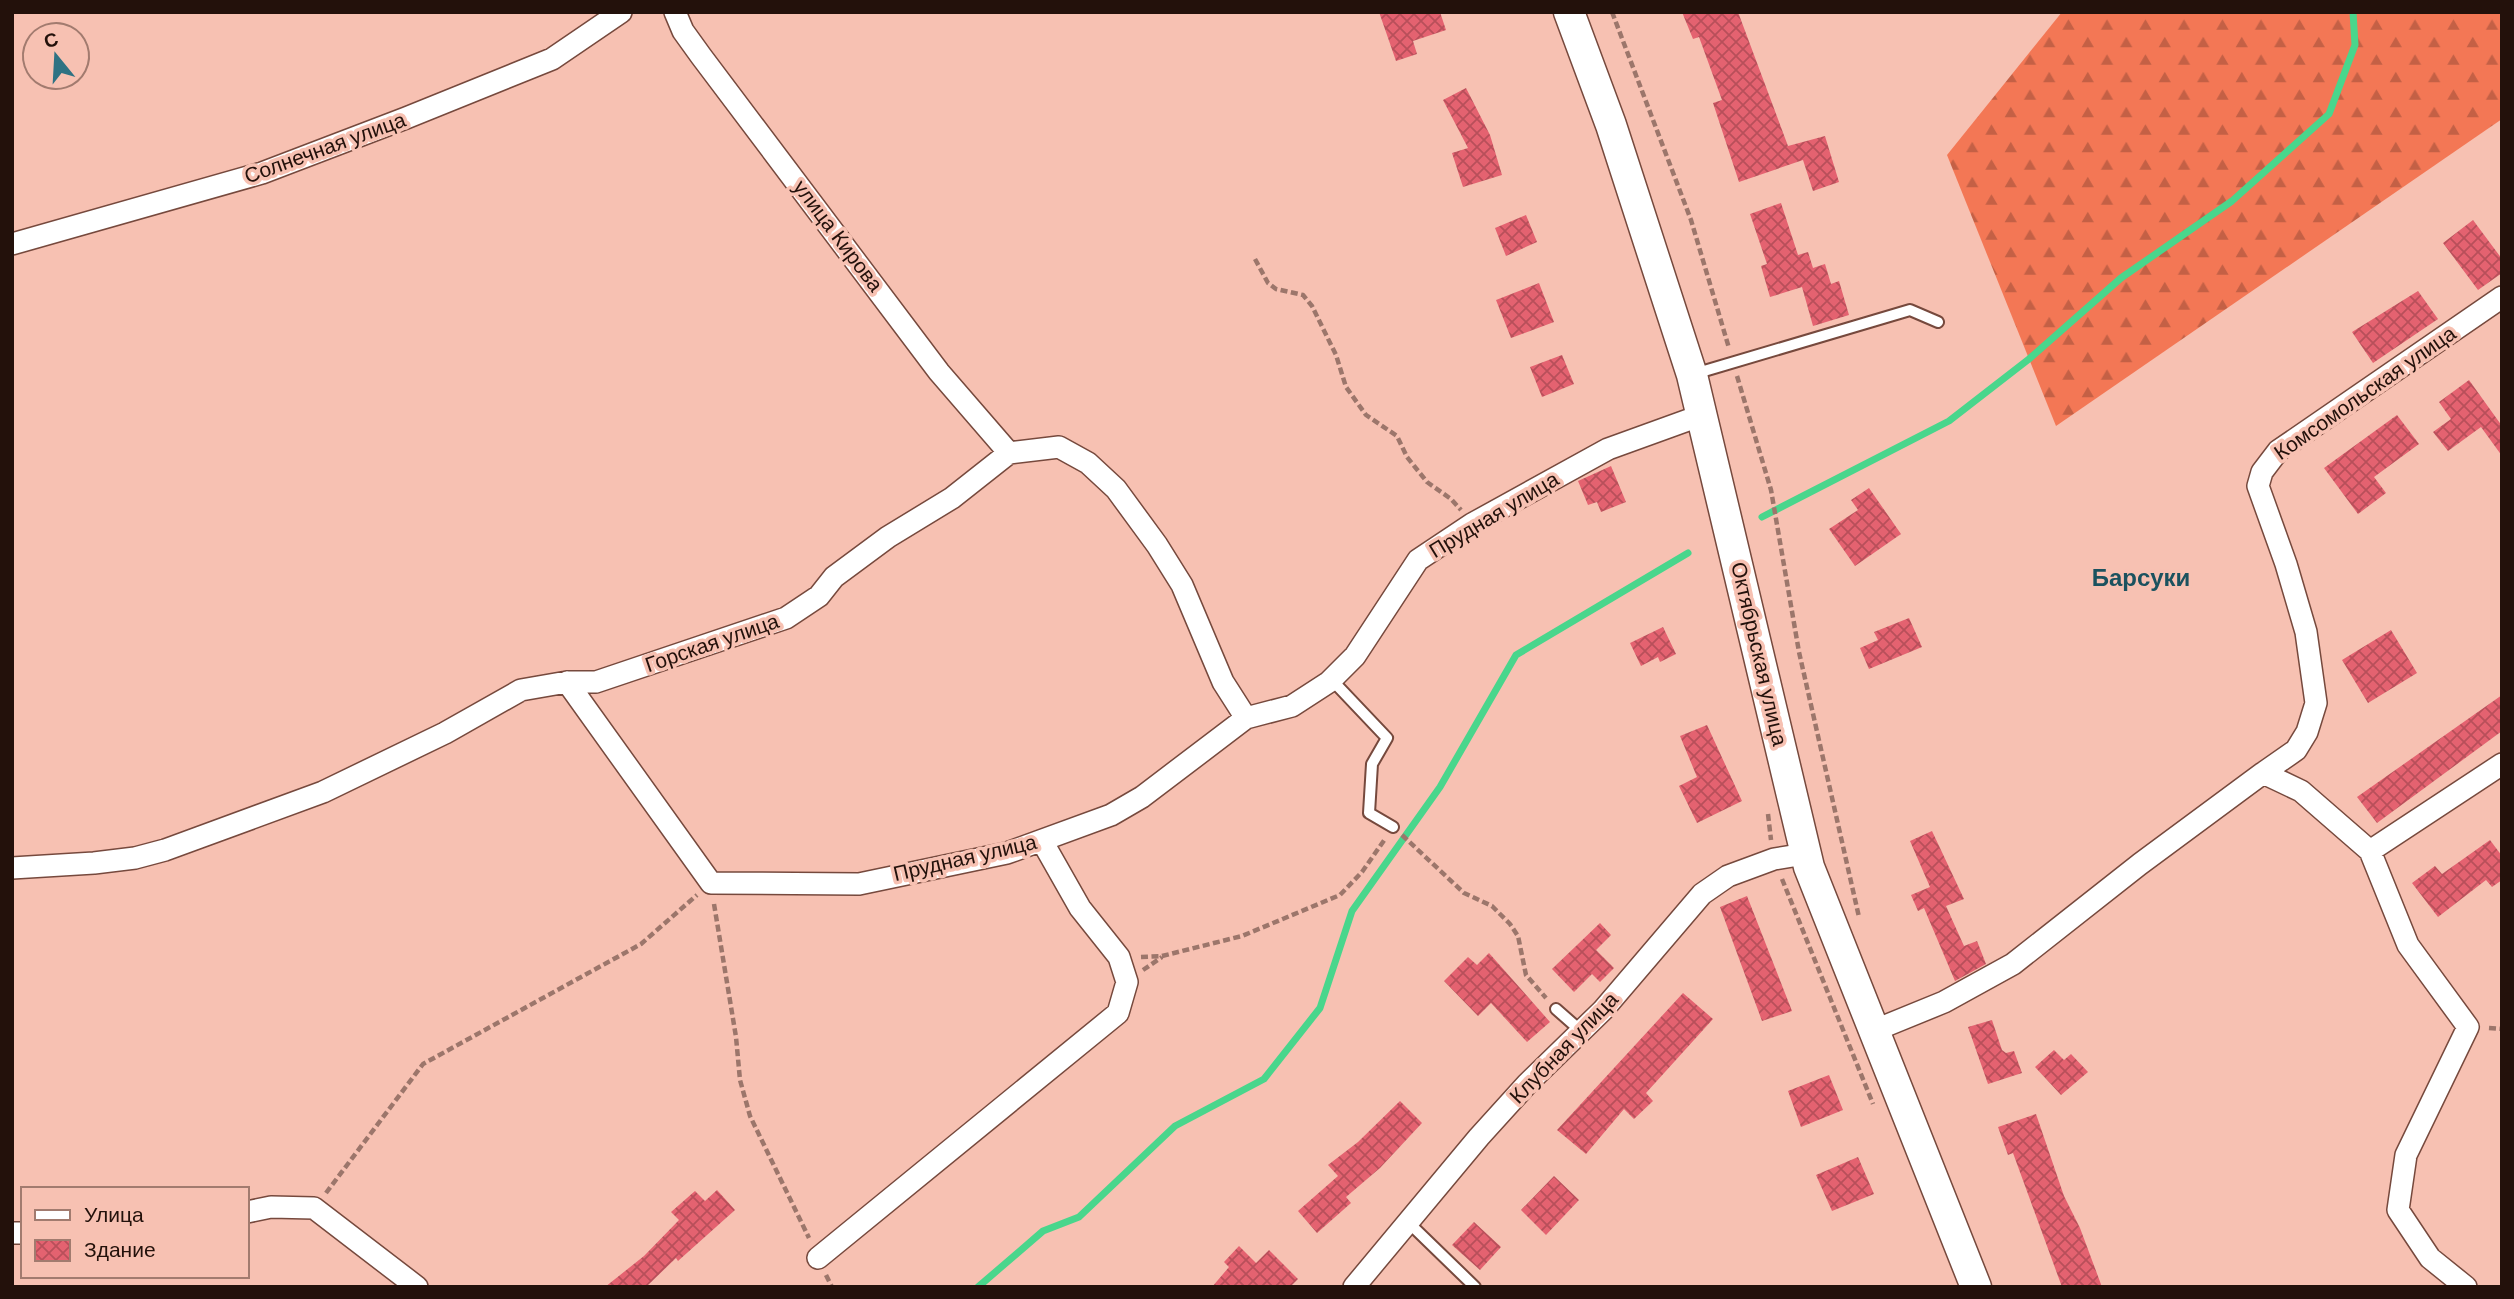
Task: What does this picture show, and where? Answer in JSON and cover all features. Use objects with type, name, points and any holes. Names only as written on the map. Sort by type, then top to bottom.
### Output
[{"type":"main road","name":"Октябрьская улица","points":[[1569,12],[1611,125],[1692,375],[1805,854],[1827,918],[1976,1287]]},
{"type":"street","name":"Солнечная улица","points":[[12,244],[262,173],[552,59],[621,12]]},
{"type":"street","name":"улица Кирова","points":[[675,12],[683,31],[701,56],[939,372],[1009,453]]},
{"type":"street","name":"Комсомольская улица","points":[[1873,1031],[1944,1002],[2013,964],[2140,864],[2296,750],[2307,732],[2316,703],[2306,632],[2286,564],[2260,495],[2262,471],[2278,452],[2502,297]]},
{"type":"street","name":"Прудная улица","points":[[711,883],[859,884],[1007,853],[1111,815],[1142,797],[1246,718],[1292,706],[1332,680],[1373,631],[1418,561],[1472,524],[1608,449],[1702,415]]},
{"type":"street","points":[[1009,453],[1059,447],[1087,463],[1116,489],[1182,585],[1223,682],[1246,718]]},
{"type":"street","name":"Горская улица","points":[[12,868],[94,863],[135,858],[165,850],[323,792],[445,733],[521,690],[567,682],[596,682],[786,618],[819,596],[834,577],[888,537],[952,498],[1009,453]]},
{"type":"street","points":[[567,682],[711,883]]},
{"type":"street","points":[[2370,852],[2502,764]]},
{"type":"street","points":[[2263,773],[2301,791],[2370,852],[2408,945],[2468,1027],[2406,1155],[2398,1210],[2430,1258],[2466,1287]]},
{"type":"street","points":[[818,1258],[1118,1013],[1127,982],[1119,957],[1080,908],[1042,841]]},
{"type":"street","name":"Клубная улица","points":[[1354,1287],[1487,1128],[1603,1010],[1702,894],[1728,876],[1774,859],[1805,854]]},
{"type":"street","points":[[248,1212],[271,1207],[314,1209],[417,1287]]},
{"type":"lane","points":[[1692,375],[1910,310],[1938,323]]},
{"type":"lane","points":[[1332,680],[1387,738],[1372,764],[1369,813],[1393,827]]},
{"type":"lane","points":[[1556,1009],[1581,1031]]},
{"type":"lane","points":[[1409,1223],[1475,1287]]},
{"type":"path","points":[[1612,12],[1691,220],[1731,355]]},
{"type":"path","points":[[1255,259],[1268,283],[1282,293],[1303,295],[1312,306],[1336,355],[1346,387],[1366,415],[1397,436],[1407,457],[1427,482],[1451,499],[1472,524]]},
{"type":"path","points":[[1734,366],[1770,490],[1799,652],[1855,904]]},
{"type":"path","points":[[1119,957],[1163,957],[1242,936],[1339,895],[1362,872],[1393,827]]},
{"type":"path","points":[[1417,849],[1464,893],[1492,906],[1510,925],[1518,936],[1526,975],[1542,995]]},
{"type":"path","points":[[314,1209],[423,1064],[641,944],[711,883]]},
{"type":"path","points":[[711,883],[736,1037],[740,1080],[750,1116],[832,1287]]},
{"type":"green space","points":[[2062,12],[2502,12],[2502,119],[2056,426],[1947,155]]},
{"type":"building","points":[[1379,12],[1440,12],[1446,30],[1413,41],[1417,54],[1396,61]]},
{"type":"building","points":[[1682,12],[1738,12],[1788,146],[1825,136],[1839,182],[1813,191],[1803,160],[1739,182],[1713,103],[1722,100],[1699,37],[1693,39]]},
{"type":"building","points":[[1466,88],[1490,135],[1502,175],[1463,187],[1452,153],[1468,148],[1443,100]]},
{"type":"building","points":[[1781,203],[1798,255],[1808,252],[1813,268],[1825,264],[1831,284],[1839,281],[1849,315],[1813,326],[1802,287],[1770,297],[1761,266],[1767,264],[1750,214]]},
{"type":"building","points":[[1526,215],[1537,242],[1506,256],[1495,228]]},
{"type":"building","points":[[2473,220],[2502,259],[2502,273],[2478,290],[2443,243]]},
{"type":"building","points":[[1539,283],[1554,322],[1511,338],[1496,300]]},
{"type":"building","points":[[2418,291],[2438,319],[2373,363],[2352,332]]},
{"type":"building","points":[[1562,355],[1574,384],[1542,397],[1530,367]]},
{"type":"building","points":[[2469,380],[2502,426],[2502,456],[2481,427],[2448,451],[2433,432],[2451,419],[2439,402]]},
{"type":"building","points":[[2397,415],[2419,444],[2374,477],[2386,493],[2358,514],[2324,468]]},
{"type":"building","points":[[1611,466],[1626,502],[1601,512],[1597,502],[1588,505],[1578,481]]},
{"type":"building","points":[[1869,488],[1901,534],[1855,566],[1829,529],[1858,510],[1851,500]]},
{"type":"building","points":[[1909,618],[1922,647],[1869,669],[1860,648],[1878,640],[1874,632]]},
{"type":"building","points":[[1663,627],[1676,654],[1660,662],[1658,657],[1641,666],[1630,643]]},
{"type":"building","points":[[2391,630],[2417,673],[2368,703],[2342,660]]},
{"type":"building","points":[[2502,695],[2502,731],[2377,823],[2357,797]]},
{"type":"building","points":[[1707,725],[1742,801],[1697,823],[1679,786],[1697,777],[1680,736]]},
{"type":"building","points":[[1932,831],[1964,899],[1946,906],[1964,946],[1977,941],[1986,964],[1955,981],[1924,908],[1918,911],[1911,895],[1930,887],[1910,841]]},
{"type":"building","points":[[2490,840],[2502,856],[2502,880],[2492,887],[2486,880],[2438,917],[2412,883],[2435,866],[2442,874]]},
{"type":"building","points":[[1747,896],[1792,1011],[1762,1021],[1720,907]]},
{"type":"building","points":[[1600,923],[1611,935],[1596,950],[1614,968],[1600,982],[1592,974],[1574,992],[1552,969]]},
{"type":"building","points":[[1489,953],[1550,1022],[1527,1042],[1491,1003],[1478,1016],[1444,981],[1468,957],[1477,965]]},
{"type":"building","points":[[1683,993],[1713,1019],[1646,1093],[1653,1101],[1634,1119],[1624,1109],[1586,1154],[1557,1130]]},
{"type":"building","points":[[1992,1020],[2002,1050],[2006,1053],[2014,1051],[2022,1073],[1988,1084],[1968,1027]]},
{"type":"building","points":[[2054,1050],[2064,1060],[2071,1054],[2088,1072],[2061,1095],[2035,1067]]},
{"type":"building","points":[[1829,1075],[1843,1110],[1801,1127],[1788,1091]]},
{"type":"building","points":[[1400,1101],[1422,1123],[1380,1168],[1346,1197],[1351,1203],[1317,1233],[1298,1211],[1338,1176],[1328,1165],[1358,1142]]},
{"type":"building","points":[[2036,1114],[2064,1196],[2080,1228],[2102,1287],[2062,1287],[2013,1153],[2008,1155],[1998,1127]]},
{"type":"building","points":[[1858,1157],[1874,1194],[1832,1211],[1816,1175]]},
{"type":"building","points":[[1554,1176],[1579,1200],[1546,1235],[1521,1210]]},
{"type":"building","points":[[717,1190],[735,1210],[678,1261],[676,1258],[646,1287],[605,1287],[644,1256],[679,1220],[671,1212],[695,1191],[705,1201]]},
{"type":"building","points":[[1474,1222],[1501,1247],[1480,1270],[1452,1245]]},
{"type":"building","points":[[1239,1246],[1256,1263],[1269,1250],[1298,1279],[1290,1287],[1212,1287],[1229,1267],[1224,1262]]},
{"type":"waterway","points":[[1762,517],[1949,421],[2029,359],[2121,278],[2232,201],[2329,114],[2355,45],[2353,12]]},
{"type":"waterway","points":[[978,1287],[1043,1231],[1079,1217],[1175,1126],[1264,1079],[1320,1008],[1352,911],[1440,787],[1516,655],[1688,553]]},
{"type":"district","name":"Барсуки","points":[[2141,578]]}]
